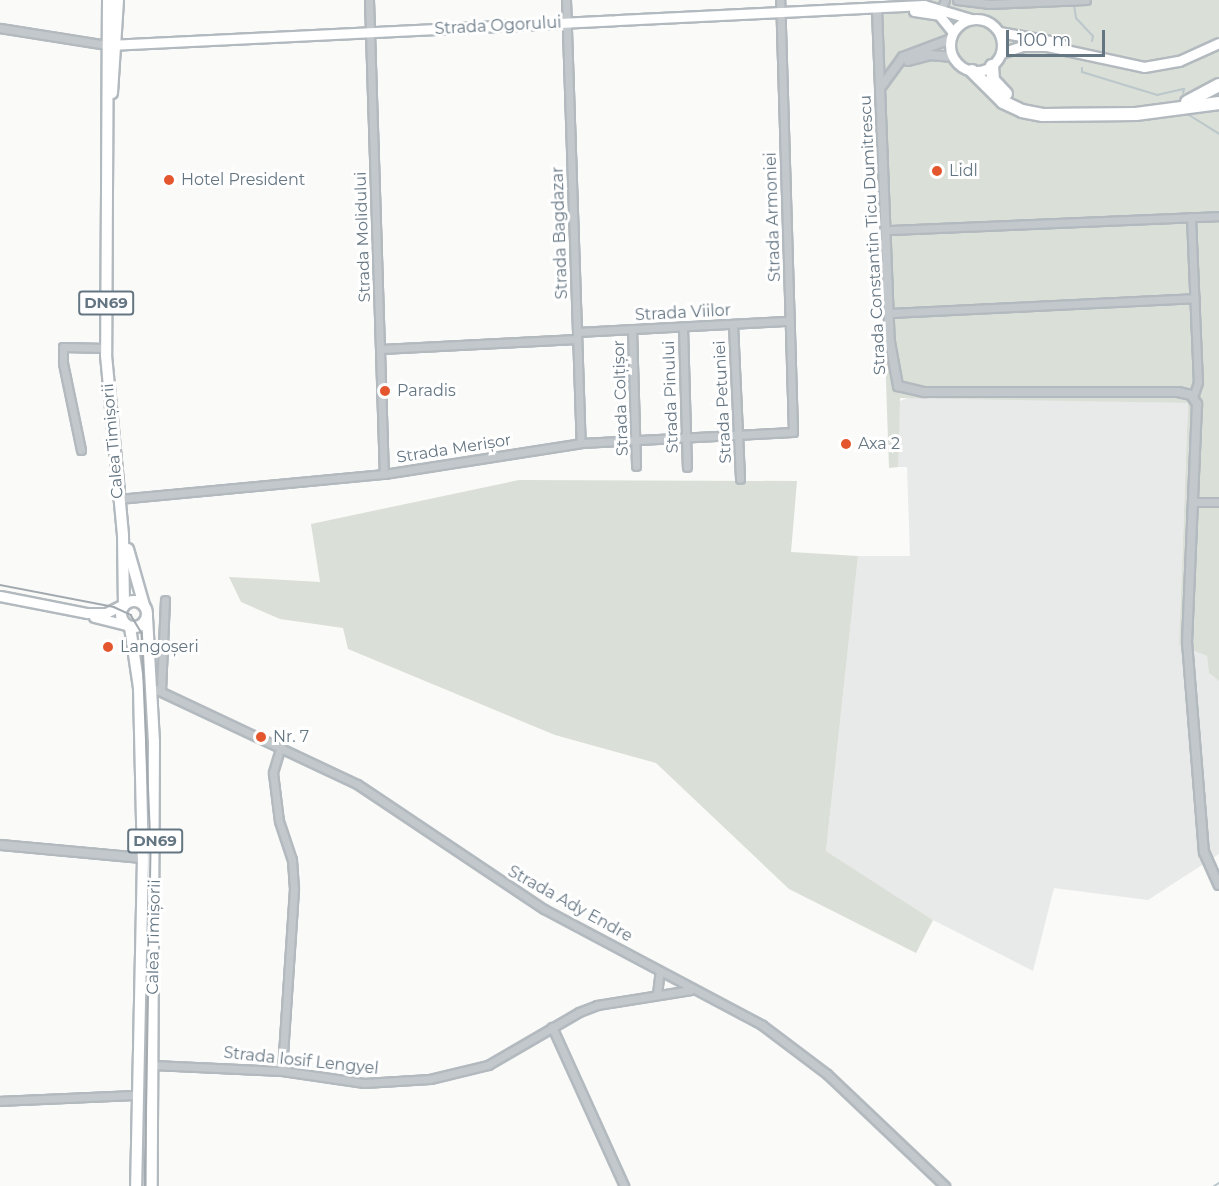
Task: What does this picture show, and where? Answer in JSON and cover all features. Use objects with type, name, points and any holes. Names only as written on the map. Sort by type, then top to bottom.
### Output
[{"type":"highway","points":[[992,66],[992,76],[999,87],[1024,105],[1093,115]]},
{"type":"highway","points":[[972,71],[1003,102],[1022,111],[1093,115],[1219,103]]},
{"type":"highway","points":[[1160,110],[1190,100],[1219,85]]},
{"type":"main road","name":"Calea Timișorii","points":[[108,0],[112,45]]},
{"type":"main road","name":"Calea Timișorii","points":[[118,0],[112,45],[107,147],[106,348],[123,535],[124,604]]},
{"type":"main road","name":"Strada Ogorului","points":[[889,9],[943,4],[971,19]]},
{"type":"main road","name":"Strada Ogorului","points":[[112,45],[780,14],[872,6],[930,12],[946,20],[952,36]]},
{"type":"main road","points":[[1001,53],[999,32],[990,22],[971,19],[952,36],[953,57],[972,71],[992,66],[1001,53],[1023,46],[1047,46],[1105,60],[1157,66],[1216,44]]},
{"type":"main road","points":[[999,32],[1059,43],[1105,60]]},
{"type":"main road","name":"Calea Timișorii","points":[[123,535],[144,605]]},
{"type":"main road","points":[[0,596],[87,613],[128,626],[140,626],[147,617]]},
{"type":"main road","points":[[87,613],[106,613],[134,600],[144,605]]},
{"type":"main road","name":"DN69","points":[[124,604],[120,616],[128,626]]},
{"type":"main road","name":"DN69","points":[[144,605],[147,617]]},
{"type":"main road","name":"Calea Timișorii","points":[[147,617],[157,690],[152,1186]]},
{"type":"main road","name":"Calea Timișorii","points":[[128,626],[139,688],[143,858],[136,1186]]},
{"type":"street","name":"Strada Molidului","points":[[369,0],[384,474]]},
{"type":"street","name":"Strada Bagdazar","points":[[566,0],[581,443]]},
{"type":"street","name":"Strada Armoniei","points":[[780,0],[794,432]]},
{"type":"street","points":[[957,0],[974,4],[1086,0]]},
{"type":"street","name":"Strada Constantin Ticu Dumitrescu","points":[[872,6],[881,87],[888,230],[889,313],[894,379],[905,390],[1100,394],[1178,392],[1193,397]]},
{"type":"street","points":[[0,28],[112,45]]},
{"type":"street","points":[[881,87],[903,57],[952,36]]},
{"type":"street","points":[[889,76],[916,58],[953,57]]},
{"type":"street","points":[[888,230],[1219,216]]},
{"type":"street","points":[[1191,217],[1198,382],[1193,397],[1198,411],[1187,642],[1204,852],[1219,885]]},
{"type":"street","points":[[889,313],[1195,298]]},
{"type":"street","name":"Strada Viilor","points":[[381,349],[577,336],[632,329],[790,321]]},
{"type":"street","name":"Strada Petuniei","points":[[733,324],[740,479]]},
{"type":"street","name":"Strada Pinului","points":[[683,327],[687,467]]},
{"type":"street","name":"Strada Colțișor","points":[[632,329],[636,466]]},
{"type":"street","name":"Calea Timișorii","points":[[81,450],[65,373],[63,347],[106,348]]},
{"type":"street","name":"Strada Merișor","points":[[119,499],[384,474],[581,443],[794,432]]},
{"type":"street","points":[[1193,502],[1219,502]]},
{"type":"street","points":[[157,690],[165,600]]},
{"type":"street","name":"Strada Ady Endre","points":[[157,690],[281,746],[357,784],[544,909],[691,990],[747,1016],[827,1074],[945,1186]]},
{"type":"street","points":[[281,746],[273,773],[279,821],[292,860],[294,889],[282,1071]]},
{"type":"street","points":[[0,845],[143,858]]},
{"type":"street","points":[[657,994],[660,971]]},
{"type":"street","name":"Strada Iosif Lengyel","points":[[153,1065],[282,1071],[364,1083],[430,1079],[488,1065],[552,1027],[597,1005],[691,990]]},
{"type":"street","points":[[552,1027],[624,1186]]},
{"type":"street","points":[[0,1101],[137,1095]]},
{"type":"shaded area","points":[[906,0],[1219,0],[1219,681],[1209,673],[1207,656],[1179,645],[1188,403],[900,398],[898,467],[889,468],[873,5]]},
{"type":"shaded area","points":[[911,397],[1188,403],[1179,645],[1207,656],[1209,673],[1219,681],[1219,854],[1148,900],[1054,888],[1033,971],[933,920],[826,851],[858,556],[910,556],[907,467],[898,467],[897,402]]},
{"type":"shaded area","points":[[519,480],[797,481],[791,552],[858,556],[826,851],[933,920],[916,953],[789,889],[656,763],[555,735],[348,649],[343,628],[280,619],[241,602],[229,577],[320,582],[311,524]]},
{"type":"waterway","points":[[1074,5],[1076,18],[1093,36],[1092,41]]},
{"type":"waterway","points":[[1082,68],[1082,72],[1157,95],[1184,89],[1183,93]]},
{"type":"waterway","points":[[1189,115],[1219,134]]},
{"type":"waterway","points":[[1214,1186],[1219,1183]]},
{"type":"tram line","points":[[0,585],[114,607],[131,615],[142,633],[151,851],[145,1186]]},
{"type":"place","name":"Lidl","points":[[937,171]]},
{"type":"place","name":"Hotel President","points":[[169,180]]},
{"type":"place","name":"Paradis","points":[[385,391]]},
{"type":"place","name":"Axa 2","points":[[846,444]]},
{"type":"place","name":"Langoșeri","points":[[108,647]]},
{"type":"place","name":"Nr. 7","points":[[261,737]]}]
